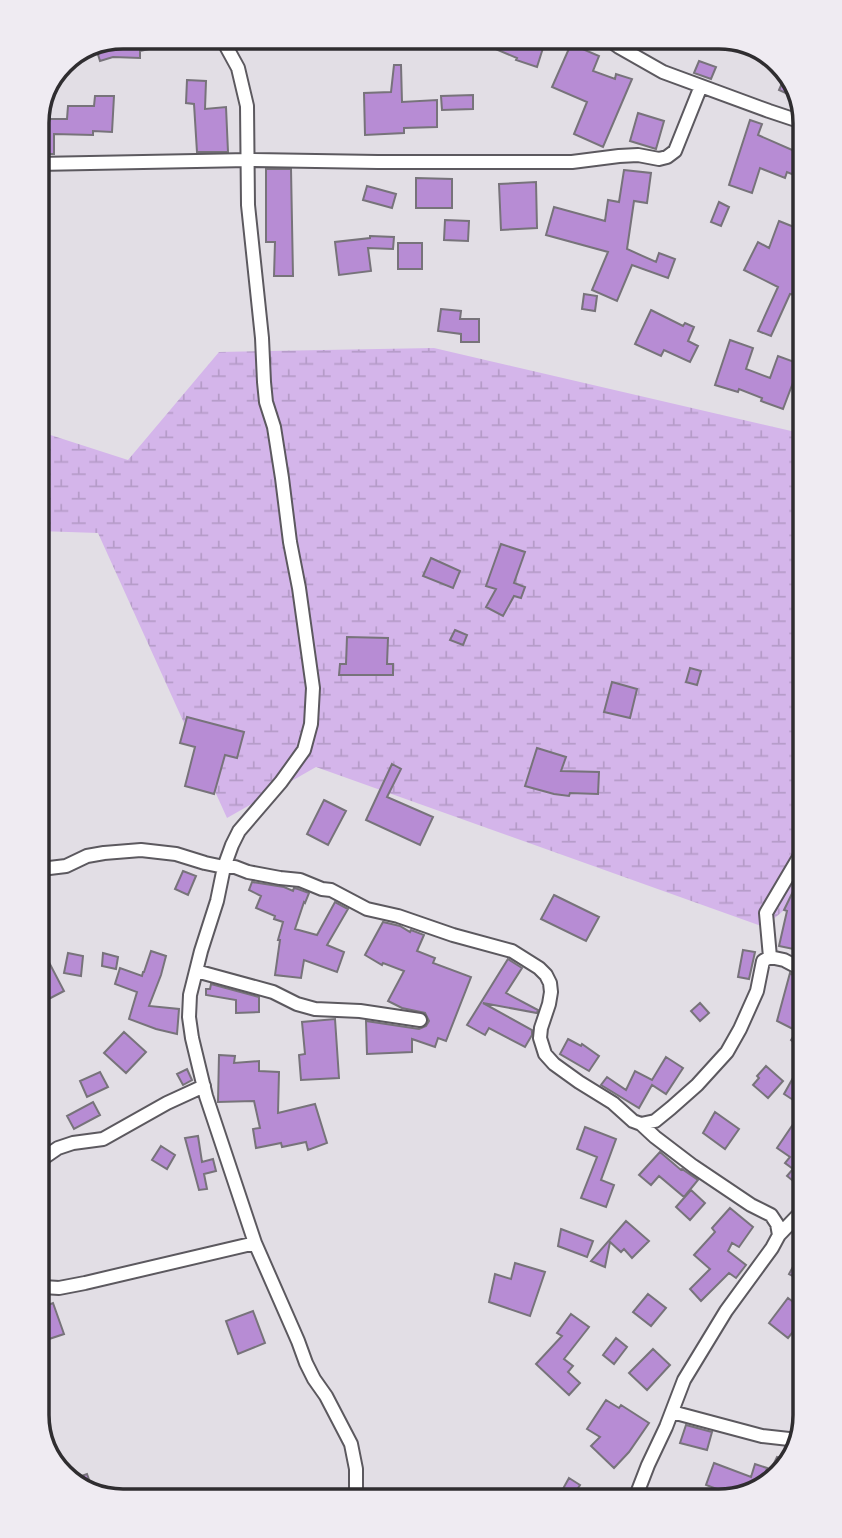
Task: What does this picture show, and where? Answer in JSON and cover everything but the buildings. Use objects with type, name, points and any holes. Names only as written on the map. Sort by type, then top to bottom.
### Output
[{"type":"street","points":[[227,49],[237,68],[247,106],[248,205],[264,383],[274,427],[299,588],[313,704],[304,750],[239,831],[232,845],[196,971],[190,995],[189,1017],[204,1086],[255,1243],[306,1363],[351,1444],[356,1469],[356,1489]]},
{"type":"street","points":[[622,49],[663,72],[793,119]]},
{"type":"street","points":[[49,164],[249,160],[572,162],[638,155],[659,159],[675,151],[701,86]]},
{"type":"street","points":[[49,868],[66,866],[87,856],[104,853],[141,850],[176,854],[224,867],[300,880],[321,889],[331,890],[367,909],[512,951],[539,968],[550,983],[551,992],[540,1038],[545,1054],[565,1073],[612,1102],[693,1166],[751,1205],[771,1215],[777,1224],[779,1235]]},
{"type":"street","points":[[770,957],[766,914],[793,868]]},
{"type":"street","points":[[641,1124],[655,1121],[671,1108],[697,1085],[727,1052],[757,991],[763,961],[770,957],[793,965]]},
{"type":"street","points":[[196,971],[273,992],[297,1004],[315,1009],[360,1011],[420,1020]]},
{"type":"street","points":[[49,1154],[74,1143],[103,1139],[167,1103],[204,1086]]},
{"type":"street","points":[[639,1489],[684,1380],[712,1333],[779,1235],[793,1220]]},
{"type":"street","points":[[49,1287],[85,1283],[255,1243]]},
{"type":"street","points":[[672,1412],[762,1436],[789,1439]]},
{"type":"green space","points":[[434,348],[793,431],[793,903],[764,927],[316,767],[227,818],[98,533],[49,531],[49,435],[128,460],[219,352]]}]
